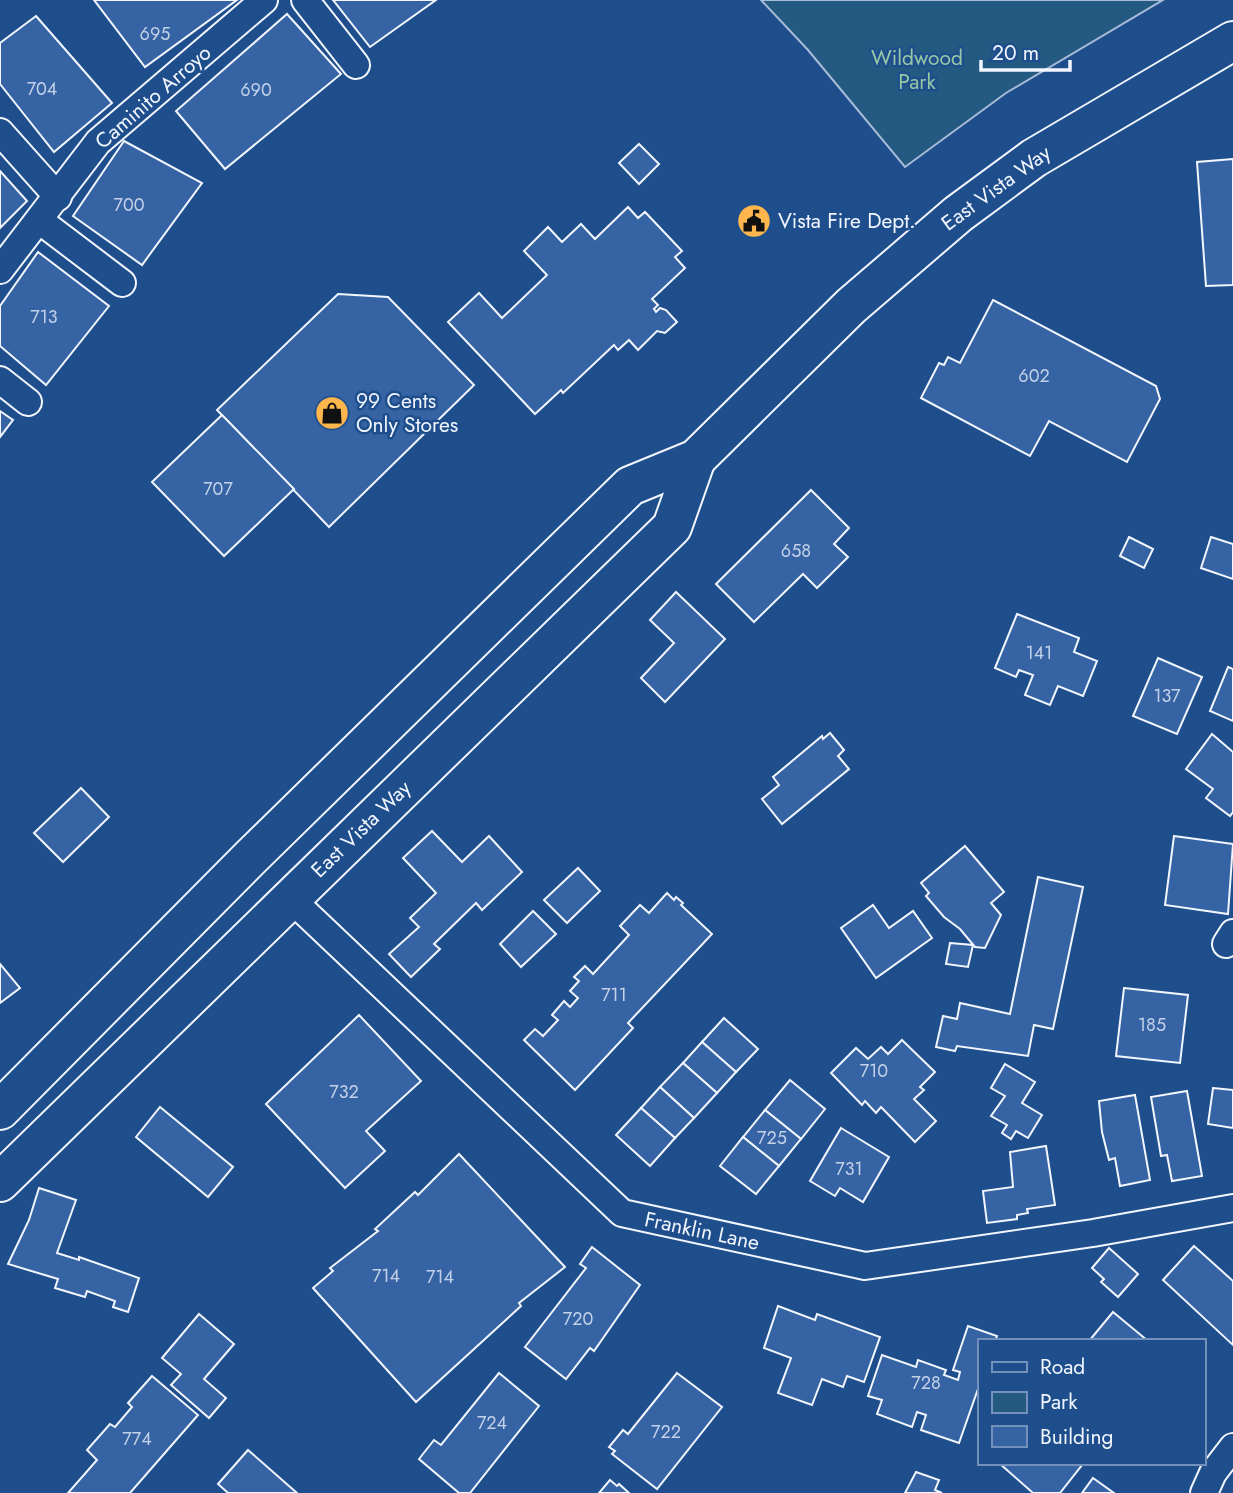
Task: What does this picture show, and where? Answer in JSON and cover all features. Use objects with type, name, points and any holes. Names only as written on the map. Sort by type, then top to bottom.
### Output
[{"type":"main road","name":"East Vista Way","points":[[0,1110],[251,857],[630,486],[696,459],[851,306],[958,214],[1034,158],[1233,41]]},
{"type":"main road","name":"East Vista Way","points":[[0,1182],[672,527],[696,459]]},
{"type":"main road","points":[[146,1039],[144,1022],[167,986],[262,892],[264,882],[251,857]]},
{"type":"street","name":"Caminito Arroyo","points":[[0,270],[98,142],[264,0]]},
{"type":"street","points":[[305,0],[356,65]]},
{"type":"street","points":[[0,132],[58,197]]},
{"type":"street","points":[[39,220],[122,283]]},
{"type":"street","points":[[0,380],[28,402]]},
{"type":"street","name":"Franklin Lane","points":[[290,898],[622,1213],[865,1266],[1093,1233],[1233,1208]]},
{"type":"street","points":[[1204,1493],[1213,1473],[1233,1447]]},
{"type":"green space","name":"Wildwood Park","points":[[761,0],[1163,0],[1006,93],[905,167],[808,50]]},
{"type":"building","points":[[94,0],[237,0],[145,67]]},
{"type":"building","points":[[333,0],[436,0],[370,47]]},
{"type":"building","points":[[287,14],[341,74],[225,169],[176,111]]},
{"type":"building","points":[[36,16],[112,103],[54,152],[0,84],[0,43]]},
{"type":"building","points":[[124,141],[202,183],[142,265],[73,216]]},
{"type":"building","points":[[639,144],[659,164],[639,184],[619,163]]},
{"type":"building","points":[[1233,159],[1233,285],[1206,286],[1197,162]]},
{"type":"building","points":[[0,171],[27,201],[0,228]]},
{"type":"building","points":[[628,207],[638,218],[645,212],[682,251],[675,257],[685,268],[652,299],[658,305],[654,309],[656,312],[660,308],[666,310],[677,322],[665,333],[657,331],[638,350],[629,340],[618,350],[614,345],[563,393],[561,390],[535,414],[448,322],[479,293],[502,318],[547,275],[524,251],[548,227],[562,242],[581,224],[595,239]]},
{"type":"building","points":[[38,252],[109,306],[46,385],[0,346],[0,306]]},
{"type":"building","name":"99 Cents Only Stores","points":[[338,294],[388,297],[474,385],[329,527],[217,410]]},
{"type":"building","points":[[993,300],[1156,386],[1160,399],[1127,462],[1049,421],[1030,456],[921,398],[939,363],[944,365],[948,357],[960,363]]},
{"type":"building","points":[[0,411],[13,420],[0,437]]},
{"type":"building","points":[[222,415],[294,489],[224,556],[152,482]]},
{"type":"building","points":[[811,490],[849,528],[834,544],[848,557],[817,588],[803,574],[754,622],[716,584]]},
{"type":"building","points":[[1129,537],[1153,549],[1144,568],[1120,556]]},
{"type":"building","points":[[1211,537],[1233,544],[1233,579],[1201,568]]},
{"type":"building","points":[[676,592],[725,639],[665,702],[641,678],[674,643],[650,620]]},
{"type":"building","points":[[1017,614],[1079,638],[1074,652],[1097,661],[1083,696],[1058,686],[1050,705],[1025,695],[1033,675],[1019,670],[1016,677],[995,668]]},
{"type":"building","points":[[1158,658],[1202,677],[1177,734],[1133,716]]},
{"type":"building","points":[[1228,667],[1233,669],[1233,721],[1210,711]]},
{"type":"building","points":[[830,733],[844,750],[838,756],[849,769],[782,824],[762,799],[779,785],[773,777],[822,736],[823,739]]},
{"type":"building","points":[[1212,734],[1233,752],[1233,812],[1230,816],[1206,798],[1213,789],[1186,769]]},
{"type":"building","points":[[81,788],[109,817],[63,862],[34,833]]},
{"type":"building","points":[[432,831],[462,862],[489,836],[522,872],[482,910],[476,903],[434,944],[440,949],[411,977],[389,954],[419,927],[410,918],[436,893],[403,858]]},
{"type":"building","points":[[1174,836],[1233,844],[1228,914],[1165,905]]},
{"type":"building","points":[[965,846],[1004,892],[991,903],[1001,915],[985,948],[975,947],[960,929],[944,917],[926,896],[929,893],[921,883]]},
{"type":"building","points":[[578,868],[600,891],[567,923],[544,900]]},
{"type":"building","points":[[1038,877],[1083,887],[1053,1029],[1034,1025],[1028,1056],[957,1046],[955,1051],[936,1047],[943,1016],[957,1019],[960,1003],[1010,1014]]},
{"type":"building","points":[[667,893],[674,900],[676,897],[683,903],[681,905],[712,934],[628,1023],[633,1028],[575,1090],[524,1040],[535,1029],[543,1036],[558,1020],[552,1015],[564,1001],[570,1007],[578,998],[570,991],[579,981],[574,977],[585,966],[593,974],[629,935],[620,926],[640,905],[649,913]]},
{"type":"building","points":[[873,905],[889,928],[913,911],[932,938],[876,978],[841,928]]},
{"type":"building","points":[[533,911],[556,934],[521,967],[500,944]]},
{"type":"building","points":[[950,943],[973,945],[968,967],[946,964]]},
{"type":"building","points":[[0,964],[20,988],[0,1003]]},
{"type":"building","points":[[1124,988],[1188,995],[1180,1063],[1116,1056]]},
{"type":"building","points":[[359,1015],[421,1081],[366,1131],[385,1151],[345,1188],[266,1104]]},
{"type":"building","points":[[724,1018],[758,1049],[736,1072],[702,1042]]},
{"type":"building","points":[[902,1040],[935,1072],[920,1087],[924,1090],[914,1099],[936,1121],[915,1142],[881,1107],[876,1113],[865,1101],[862,1105],[831,1073],[856,1048],[868,1059],[881,1047],[888,1054]]},
{"type":"building","points":[[702,1042],[736,1072],[717,1093],[683,1063]]},
{"type":"building","points":[[683,1063],[717,1093],[694,1118],[660,1087]]},
{"type":"building","points":[[1005,1064],[1035,1082],[1022,1103],[1042,1115],[1028,1138],[1016,1131],[1011,1139],[1002,1133],[1007,1125],[991,1116],[1005,1096],[991,1088]]},
{"type":"building","points":[[790,1080],[825,1109],[801,1139],[765,1110]]},
{"type":"building","points":[[660,1087],[694,1118],[675,1138],[641,1108]]},
{"type":"building","points":[[1213,1088],[1233,1090],[1233,1128],[1208,1124]]},
{"type":"building","points":[[1187,1091],[1202,1176],[1172,1181],[1167,1155],[1161,1156],[1151,1097]]},
{"type":"building","points":[[1135,1095],[1150,1180],[1120,1186],[1115,1158],[1109,1160],[1102,1132],[1099,1101]]},
{"type":"building","points":[[160,1107],[233,1167],[208,1197],[136,1137]]},
{"type":"building","points":[[641,1108],[675,1138],[650,1166],[616,1135]]},
{"type":"building","points":[[765,1110],[801,1139],[779,1166],[743,1137]]},
{"type":"building","points":[[841,1128],[889,1157],[863,1202],[840,1188],[835,1196],[810,1181]]},
{"type":"building","points":[[743,1137],[779,1166],[756,1194],[720,1166]]},
{"type":"building","points":[[1046,1146],[1055,1205],[1027,1209],[1028,1213],[1017,1215],[1017,1219],[987,1223],[983,1191],[1013,1187],[1010,1152]]},
{"type":"building","points":[[459,1154],[565,1267],[519,1303],[521,1306],[416,1402],[313,1288],[333,1271],[330,1268],[378,1231],[375,1229],[415,1192],[418,1195]]},
{"type":"building","points":[[39,1188],[76,1200],[57,1253],[79,1260],[79,1257],[139,1278],[128,1312],[113,1307],[115,1301],[87,1291],[85,1297],[55,1288],[58,1279],[8,1264],[29,1220]]},
{"type":"building","points":[[1194,1246],[1233,1281],[1233,1345],[1163,1280]]},
{"type":"building","points":[[592,1247],[640,1285],[594,1351],[590,1348],[566,1379],[525,1347],[586,1268],[580,1264]]},
{"type":"building","points":[[1109,1248],[1138,1274],[1118,1297],[1101,1282],[1104,1279],[1092,1268]]},
{"type":"building","points":[[778,1306],[815,1320],[817,1314],[880,1337],[864,1382],[847,1376],[843,1387],[822,1379],[812,1405],[778,1393],[791,1358],[764,1348]]},
{"type":"building","points":[[1113,1312],[1146,1339],[1091,1339]]},
{"type":"building","points":[[199,1314],[234,1344],[204,1379],[226,1398],[209,1418],[171,1385],[181,1374],[162,1358]]},
{"type":"building","points":[[968,1326],[997,1336],[996,1339],[978,1339],[978,1389],[959,1443],[921,1430],[926,1415],[917,1412],[912,1427],[877,1414],[882,1400],[868,1396],[882,1355],[916,1367],[918,1360],[946,1370],[944,1375],[958,1380],[960,1372],[953,1370]]},
{"type":"building","points":[[499,1373],[539,1406],[470,1493],[459,1493],[419,1459],[434,1440],[441,1445]]},
{"type":"building","points":[[677,1373],[722,1407],[657,1489],[612,1454],[615,1451],[609,1447],[623,1430],[628,1434]]},
{"type":"building","points":[[152,1376],[198,1415],[130,1493],[68,1493],[97,1460],[87,1450],[110,1424],[115,1427],[132,1407],[128,1403]]},
{"type":"building","points":[[248,1450],[297,1493],[228,1493],[218,1484]]},
{"type":"building","points":[[1001,1465],[1082,1465],[1060,1493],[1033,1493]]},
{"type":"building","points":[[916,1472],[939,1480],[935,1490],[942,1493],[905,1493]]},
{"type":"building","points":[[1093,1478],[1114,1493],[1082,1493]]},
{"type":"building","points":[[610,1480],[617,1486],[619,1484],[629,1493],[599,1493]]},
{"type":"place","name":"Vista Fire Dept.","points":[[754,221]]},
{"type":"place","name":"99 Cents Only Stores","points":[[332,413]]}]
